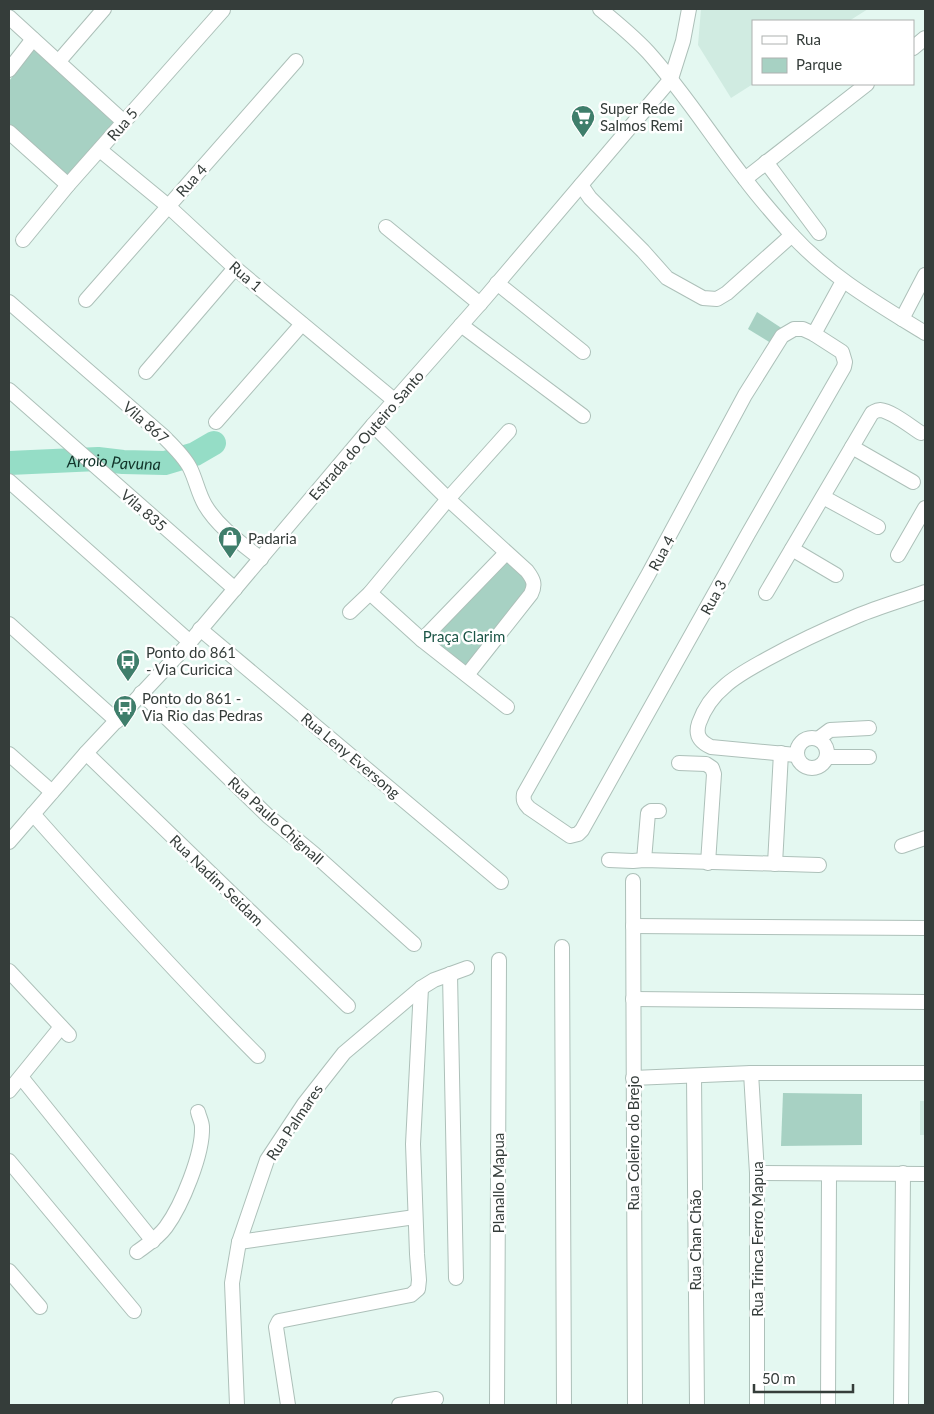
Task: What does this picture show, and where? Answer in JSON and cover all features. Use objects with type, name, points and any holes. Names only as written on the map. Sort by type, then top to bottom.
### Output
[{"type":"street","points":[[59,62],[104,9]]},
{"type":"street","points":[[600,9],[647,51],[671,79],[745,179],[792,235],[812,255],[843,281],[925,333]]},
{"type":"street","name":"Estrada do Outeiro Santo","points":[[9,842],[86,753],[190,642],[394,400],[480,304],[671,79],[683,41],[689,9]]},
{"type":"street","name":"Rua 5","points":[[24,240],[68,185],[223,10]]},
{"type":"street","points":[[9,17],[124,122]]},
{"type":"street","points":[[914,47],[925,38]]},
{"type":"street","points":[[9,70],[33,39]]},
{"type":"street","name":"Rua 4","points":[[86,300],[296,61]]},
{"type":"street","points":[[745,179],[866,85]]},
{"type":"street","points":[[9,132],[68,185]]},
{"type":"street","name":"Rua 1","points":[[100,150],[168,206],[235,268],[394,400]]},
{"type":"street","points":[[766,162],[819,233]]},
{"type":"street","points":[[580,185],[590,198],[667,278],[703,298],[717,299],[727,293],[792,235]]},
{"type":"street","points":[[386,227],[480,304]]},
{"type":"street","points":[[146,372],[235,268]]},
{"type":"street","points":[[902,319],[925,275]]},
{"type":"street","points":[[809,331],[843,281]]},
{"type":"street","points":[[497,283],[583,352]]},
{"type":"street","name":"Vila 867","points":[[9,302],[162,435],[190,467],[205,506],[232,535],[261,559]]},
{"type":"street","points":[[216,422],[302,324]]},
{"type":"street","points":[[461,325],[583,416]]},
{"type":"street","name":"Rua 4","points":[[570,836],[525,804],[523,799],[527,789],[648,575],[745,396],[782,336],[794,329],[809,331]]},
{"type":"street","name":"Rua 3","points":[[570,836],[578,834],[582,830],[844,367],[845,362],[842,352],[809,331]]},
{"type":"street","name":"Vila 835","points":[[9,390],[235,589]]},
{"type":"street","points":[[766,593],[872,413],[882,410],[924,432]]},
{"type":"street","points":[[373,425],[448,499],[527,571],[532,578],[534,586],[531,594],[467,675]]},
{"type":"street","points":[[350,612],[370,592],[448,499],[509,431]]},
{"type":"street","points":[[852,447],[913,482]]},
{"type":"street","points":[[9,482],[190,642]]},
{"type":"street","points":[[822,497],[878,527]]},
{"type":"street","points":[[898,555],[925,508]]},
{"type":"street","points":[[792,549],[836,575]]},
{"type":"street","points":[[422,640],[506,553]]},
{"type":"street","points":[[370,592],[422,640],[507,707]]},
{"type":"street","points":[[796,755],[711,747],[703,744],[698,737],[697,729],[712,700],[725,686],[743,673],[787,648],[857,616],[925,592]]},
{"type":"street","points":[[9,624],[117,721]]},
{"type":"street","name":"Rua Leny Eversong","points":[[200,628],[501,882]]},
{"type":"street","name":"Rua Paulo Chignall","points":[[141,693],[268,816],[314,854],[414,944]]},
{"type":"street","points":[[818,739],[830,730],[869,728]]},
{"type":"street","points":[[818,739],[826,747],[827,757],[821,766],[810,768],[801,764],[796,755],[797,749],[803,740],[818,739]]},
{"type":"street","name":"Rua Nadim Seidam","points":[[86,753],[348,1006]]},
{"type":"street","points":[[775,864],[781,753]]},
{"type":"street","points":[[9,754],[52,792]]},
{"type":"street","points":[[827,757],[869,757]]},
{"type":"street","points":[[678,762],[706,764],[712,768],[714,774],[708,863]]},
{"type":"street","points":[[644,860],[648,813],[659,811]]},
{"type":"street","points":[[33,814],[161,955],[258,1056]]},
{"type":"street","points":[[902,846],[925,838]]},
{"type":"street","points":[[609,860],[819,865]]},
{"type":"street","name":"Rua Coleiro do Brejo","points":[[633,881],[635,1405]]},
{"type":"street","points":[[633,926],[925,928]]},
{"type":"street","points":[[562,947],[564,1405]]},
{"type":"street","name":"Planallo Mapua","points":[[497,1405],[498,960]]},
{"type":"street","name":"Rua Palmares","points":[[237,1405],[232,1283],[239,1242],[267,1160],[304,1104],[344,1053],[421,988],[434,980],[467,968]]},
{"type":"street","points":[[9,971],[65,1031],[9,1091]]},
{"type":"street","points":[[450,974],[456,1278]]},
{"type":"street","points":[[288,1405],[276,1327],[279,1321],[412,1295],[418,1289],[413,1144],[421,988]]},
{"type":"street","points":[[632,999],[925,1002]]},
{"type":"street","points":[[633,1078],[751,1073],[925,1073]]},
{"type":"street","name":"Rua Trinca Ferro Mapua","points":[[751,1073],[757,1173],[757,1405]]},
{"type":"street","name":"Rua Chan Chão","points":[[694,1076],[697,1405]]},
{"type":"street","points":[[21,1077],[153,1241]]},
{"type":"street","points":[[137,1252],[153,1241],[166,1227],[184,1194],[201,1142],[202,1125],[198,1112]]},
{"type":"street","points":[[9,1161],[134,1312]]},
{"type":"street","points":[[757,1173],[925,1174]]},
{"type":"street","points":[[901,1405],[903,1173]]},
{"type":"street","points":[[828,1405],[830,1174]]},
{"type":"street","points":[[239,1242],[415,1217]]},
{"type":"street","points":[[9,1271],[40,1307]]},
{"type":"street","points":[[401,1405],[436,1398]]},
{"type":"shaded area","points":[[701,9],[868,9],[851,20],[752,20],[752,85],[731,98],[698,45]]},
{"type":"shaded area","points":[[920,1101],[925,1101],[925,1135],[920,1135]]},
{"type":"green space","points":[[34,49],[115,124],[68,179],[9,124],[9,81]]},
{"type":"green space","points":[[757,312],[783,329],[774,345],[748,329]]},
{"type":"green space","name":"Praça Clarim","points":[[506,553],[534,582],[467,675],[422,640]]},
{"type":"green space","points":[[783,1093],[862,1094],[862,1145],[781,1146]]},
{"type":"waterway","name":"Arroio Pavuna","points":[[9,463],[98,459],[123,462],[165,463],[195,454],[214,443]]},
{"type":"place","name":"Super Rede Salmos Remi","points":[[583,138]]},
{"type":"place","name":"Padaria","points":[[230,559]]},
{"type":"place","name":"Ponto do 861 - Via Curicica","points":[[128,682]]},
{"type":"place","name":"Ponto do 861 - Via Rio das Pedras","points":[[125,728]]}]
